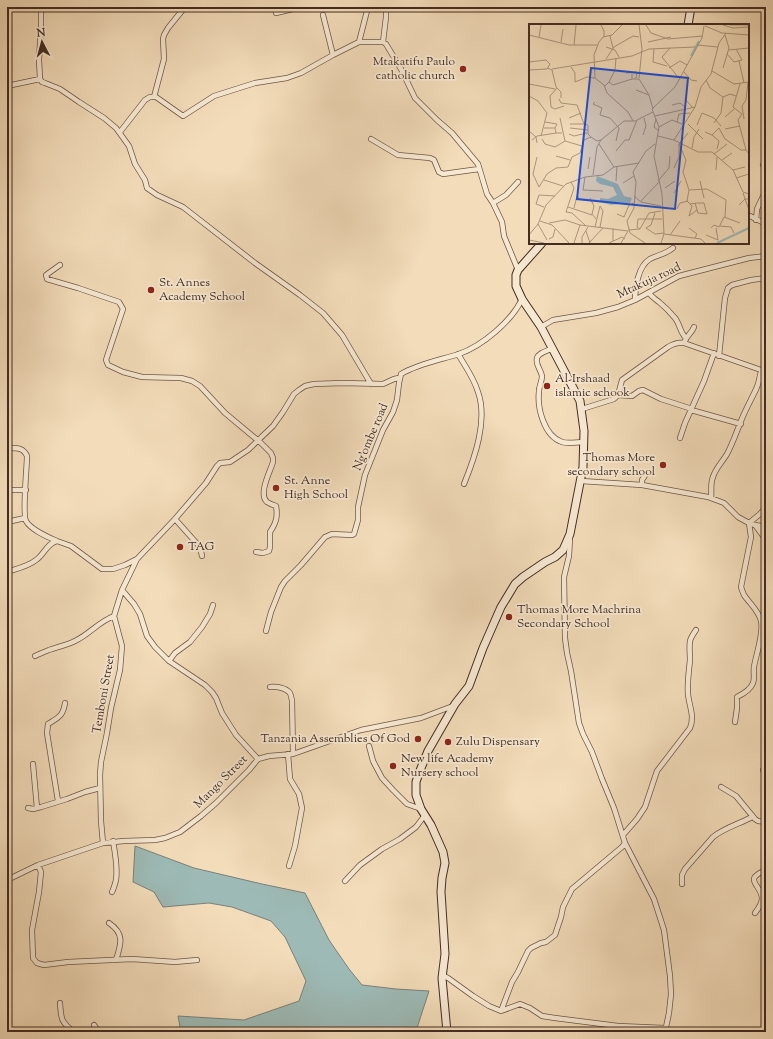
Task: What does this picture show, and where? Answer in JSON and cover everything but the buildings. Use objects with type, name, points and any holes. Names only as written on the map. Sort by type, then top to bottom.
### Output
[{"type":"street","points":[[41,7],[39,60],[40,79],[42,82],[58,87],[78,102],[104,118],[120,132],[129,146],[135,164],[145,180],[147,188],[157,195],[183,207],[323,313],[342,335],[371,384]]},
{"type":"street","points":[[154,97],[164,59],[164,35],[185,7]]},
{"type":"street","points":[[276,13],[301,7]]},
{"type":"street","points":[[359,42],[368,7]]},
{"type":"street","points":[[383,42],[386,7]]},
{"type":"street","points":[[688,24],[691,7]]},
{"type":"street","points":[[323,15],[333,55]]},
{"type":"street","points":[[120,132],[145,100],[150,97],[161,100],[183,116],[214,96],[255,83],[288,78],[301,73],[359,42],[383,42],[386,44],[401,69],[415,98],[452,133],[478,164],[487,194],[502,222],[504,236],[518,270]]},
{"type":"street","points":[[7,86],[40,79]]},
{"type":"street","points":[[371,139],[398,155],[430,158],[434,160],[439,172],[443,174],[479,169]]},
{"type":"street","points":[[493,203],[506,195],[518,182]]},
{"type":"street","points":[[756,220],[756,209],[766,190]]},
{"type":"street","points":[[749,216],[766,224]]},
{"type":"street","points":[[442,975],[489,1006],[501,1010],[520,1004],[530,1008],[542,1016],[618,1026],[665,1030],[669,1012],[671,994],[670,976],[664,930],[654,899],[623,835],[592,752],[579,724],[567,653],[565,638],[564,577],[569,556],[570,534],[583,467],[584,431],[580,400],[553,348],[522,299],[516,286],[516,275],[518,270],[541,244]]},
{"type":"street","points":[[635,300],[636,281],[645,262],[669,252],[673,248]]},
{"type":"street","name":"Mtakuja road","points":[[541,327],[553,320],[596,313],[635,300],[680,276],[749,258],[766,256]]},
{"type":"street","points":[[60,265],[46,275],[47,279],[119,302],[122,305],[123,309],[106,360],[108,365],[123,372],[142,377],[181,378],[192,381],[200,386],[225,413],[258,440],[271,453],[273,462],[263,490],[267,502],[276,506],[277,512],[274,527],[270,532],[270,550],[263,553],[256,552]]},
{"type":"street","points":[[680,438],[685,423],[716,355],[728,288],[732,285],[751,280],[766,278]]},
{"type":"street","points":[[649,293],[673,316],[685,341]]},
{"type":"street","points":[[35,656],[75,641],[84,636],[94,627],[114,616],[122,590],[137,559],[175,519],[206,483],[217,466],[220,463],[230,462],[248,450],[273,426],[294,394],[299,390],[305,386],[324,383],[383,384],[399,378],[401,374],[406,371],[471,349],[494,334],[512,316],[520,305],[522,299]]},
{"type":"street","points":[[685,341],[693,331],[694,327]]},
{"type":"street","points":[[582,409],[614,400],[618,395],[622,380],[668,347],[680,342],[685,341],[716,355],[761,370]]},
{"type":"street","points":[[553,348],[539,355],[538,357],[537,363],[542,376],[539,392],[539,409],[541,417],[545,426],[554,438],[563,442],[584,442]]},
{"type":"street","points":[[458,354],[479,393],[482,409],[481,431],[464,484]]},
{"type":"street","points":[[711,498],[711,482],[715,472],[727,453],[741,424],[744,414],[758,385],[761,370],[766,364]]},
{"type":"street","name":"Ng'ombe road","points":[[266,631],[274,605],[285,581],[325,537],[332,534],[354,534],[358,520],[358,507],[365,474],[383,430],[393,412],[397,400],[399,378]]},
{"type":"street","points":[[618,395],[632,396],[639,391],[644,390],[661,399],[741,424]]},
{"type":"street","points":[[7,448],[21,448],[27,456],[25,518],[26,522],[31,527],[57,541],[71,546],[102,569],[113,569],[137,559]]},
{"type":"street","points":[[642,485],[642,480],[646,474]]},
{"type":"street","points":[[581,481],[642,485],[711,498],[724,503],[738,517],[749,523],[766,527]]},
{"type":"street","points":[[7,490],[26,490]]},
{"type":"street","points":[[749,523],[766,507]]},
{"type":"street","points":[[7,522],[25,518]]},
{"type":"street","points":[[175,519],[200,547],[202,556]]},
{"type":"street","points":[[735,722],[737,697],[753,684],[761,629],[761,622],[756,612],[743,594],[742,587],[751,537],[749,523]]},
{"type":"street","points":[[755,525],[766,540]]},
{"type":"street","points":[[430,1032],[447,1031],[442,975],[445,954],[441,885],[445,863],[443,852],[416,795],[416,782],[428,751],[454,706],[468,686],[501,607],[515,584],[532,570],[555,557],[563,550],[570,534]]},
{"type":"street","points":[[7,572],[37,560],[51,544],[57,541]]},
{"type":"street","points":[[122,590],[140,614],[147,636],[154,647],[169,661],[205,685],[212,692],[222,713],[236,735],[258,759]]},
{"type":"street","points":[[169,661],[174,653],[190,642],[202,626],[213,605]]},
{"type":"street","name":"Temboni Street","points":[[103,843],[100,821],[101,762],[121,659],[122,646],[114,616]]},
{"type":"street","points":[[623,835],[645,807],[656,771],[690,728],[693,722],[688,694],[688,685],[690,641],[696,630]]},
{"type":"street","points":[[270,687],[274,686],[287,691],[290,693],[292,700],[290,779],[299,794],[302,808],[295,846],[289,866]]},
{"type":"street","points":[[58,801],[47,733],[48,724],[61,716],[64,711],[65,703]]},
{"type":"street","name":"Mango Street","points":[[7,880],[38,865],[103,843],[113,841],[155,840],[180,832],[216,803],[258,759],[269,756],[290,754],[361,730],[421,718],[454,706]]},
{"type":"street","points":[[369,746],[373,761],[382,778],[408,804],[423,812]]},
{"type":"street","points":[[33,764],[37,808]]},
{"type":"street","points":[[762,770],[766,776]]},
{"type":"street","points":[[721,787],[736,796],[752,817],[758,821],[766,822]]},
{"type":"street","points":[[28,808],[37,808],[100,788]]},
{"type":"street","points":[[345,881],[360,865],[416,827],[423,812]]},
{"type":"street","points":[[682,884],[682,875],[684,871],[694,857],[713,837],[718,833],[752,817]]},
{"type":"street","points":[[112,892],[116,881],[116,856],[113,841]]},
{"type":"street","points":[[501,1010],[512,982],[528,952],[531,948],[546,942],[555,935],[563,907],[572,888],[622,847],[626,842]]},
{"type":"street","points":[[38,865],[40,872],[39,892],[32,930],[33,958],[37,964],[44,965],[68,962],[132,959],[175,962],[197,960]]},
{"type":"street","points":[[755,913],[762,900],[754,878],[757,874],[766,870]]},
{"type":"street","points":[[109,923],[120,935],[121,940],[116,960]]},
{"type":"street","points":[[60,1003],[61,1016],[68,1027],[74,1032]]},
{"type":"street","points":[[94,1025],[100,1032]]},
{"type":"street","points":[[7,1028],[10,1032]]},
{"type":"water","points":[[135,846],[194,868],[305,893],[329,940],[362,985],[429,991],[417,1028],[369,1032],[181,1032],[178,1016],[244,1020],[299,1001],[306,981],[285,937],[271,921],[232,907],[209,903],[163,907],[154,892],[133,882]]},
{"type":"place","name":"Mtakatifu Paulo catholic church","points":[[463,69]]},
{"type":"place","name":"St. Annes Academy School","points":[[151,290]]},
{"type":"place","name":"Al-Irshaad islamic schook","points":[[547,386]]},
{"type":"place","name":"Thomas More secondary school","points":[[663,465]]},
{"type":"place","name":"St. Anne High School","points":[[276,488]]},
{"type":"place","name":"TAG","points":[[180,547]]},
{"type":"place","name":"Thomas More Machrina Secondary School","points":[[509,617]]},
{"type":"place","name":"Tanzania Assemblies Of God","points":[[418,739]]},
{"type":"place","name":"Zulu Dispensary","points":[[448,742]]},
{"type":"place","name":"New life Academy Nursery school","points":[[393,766]]}]
